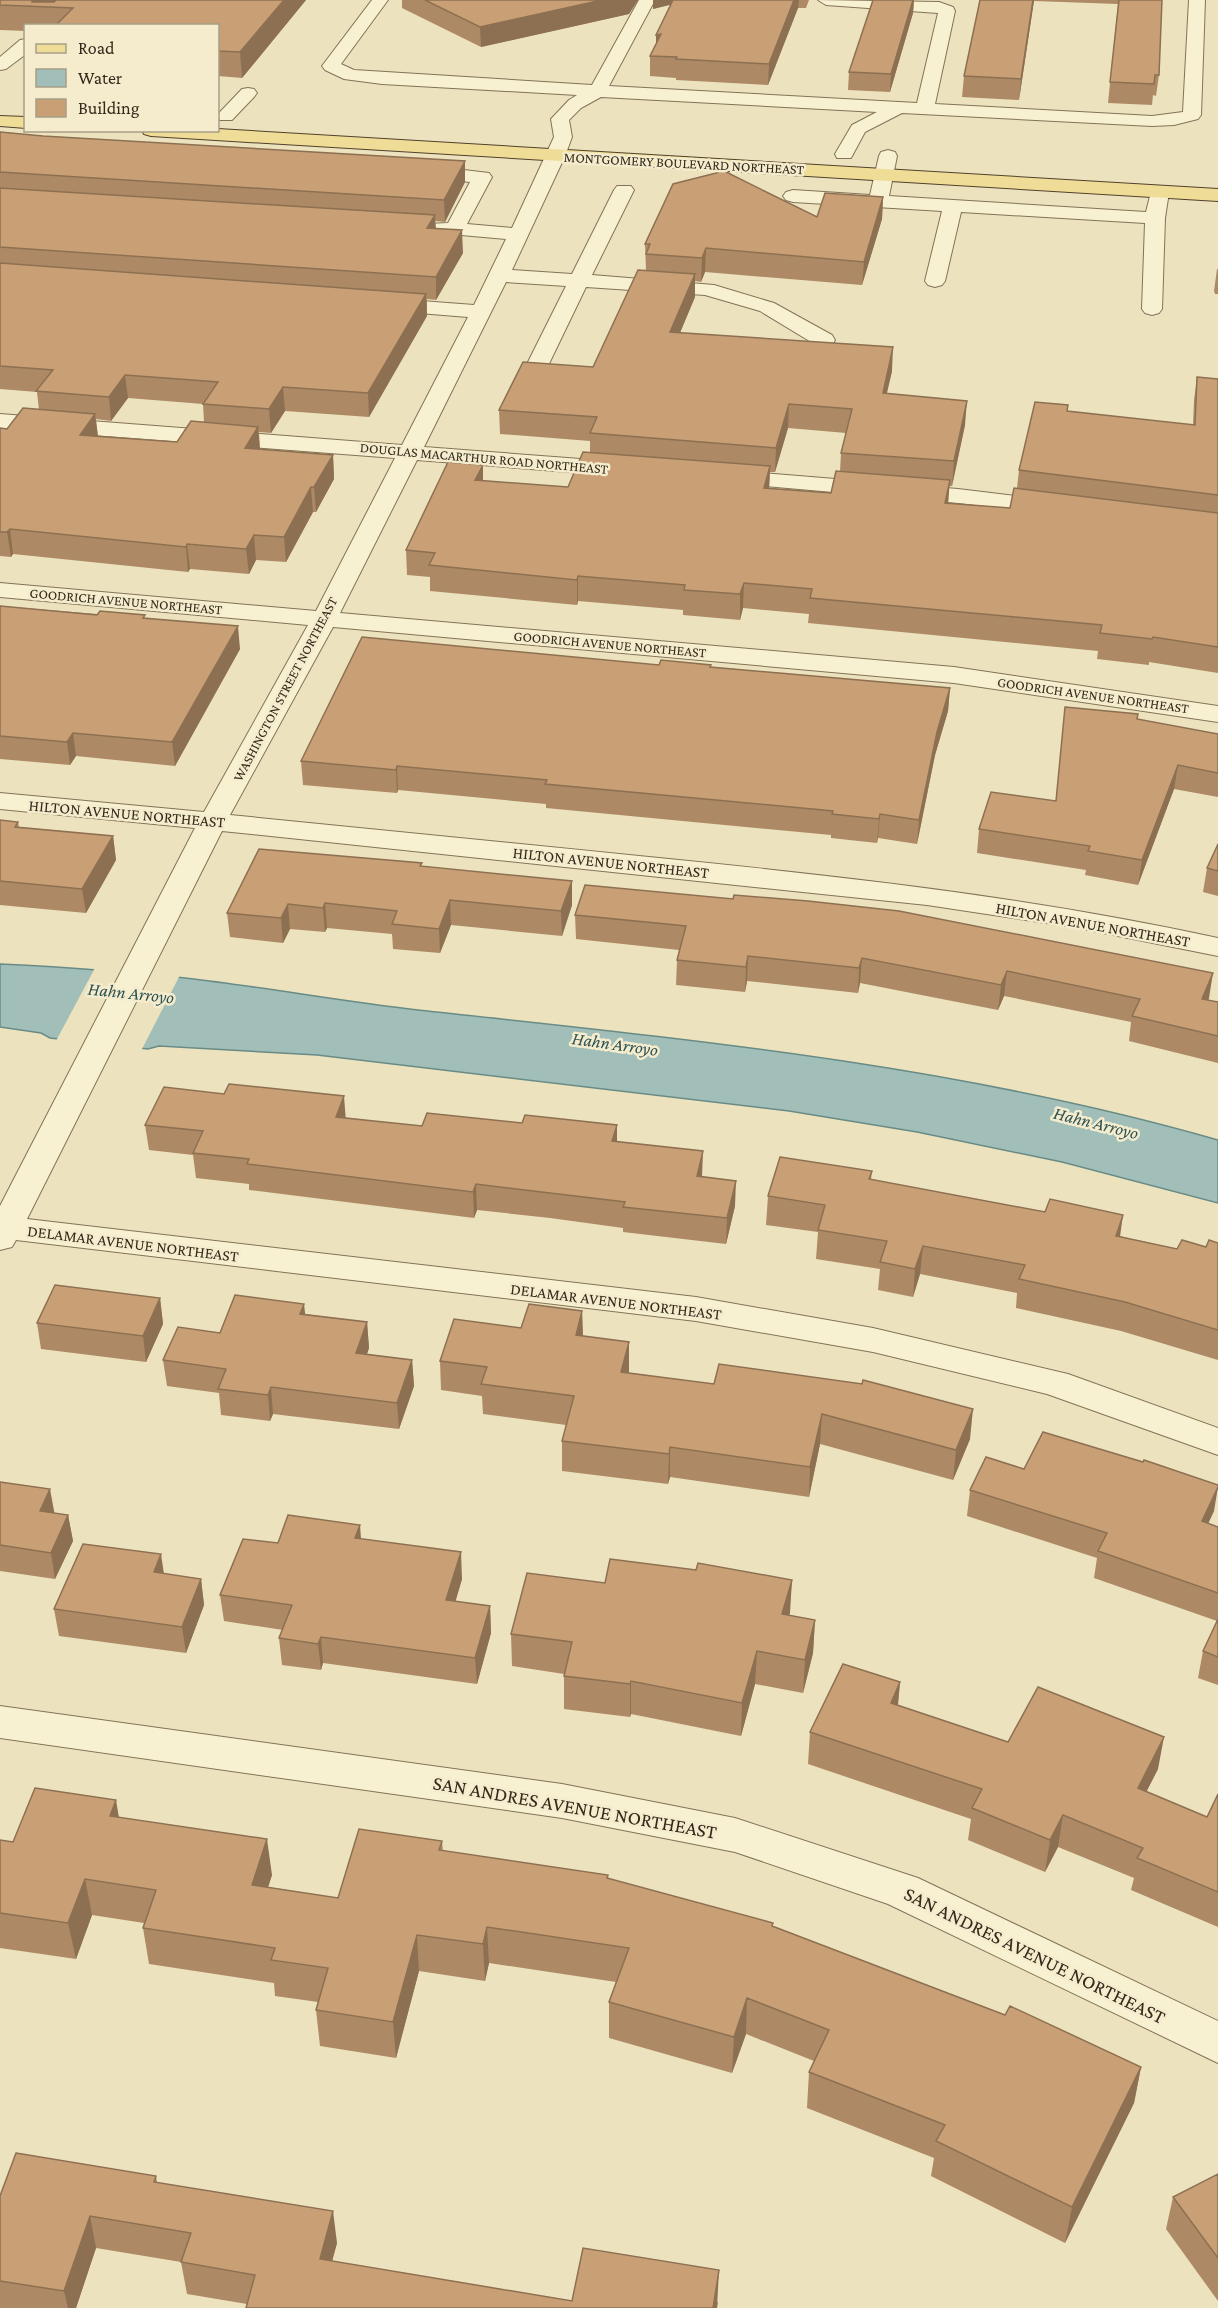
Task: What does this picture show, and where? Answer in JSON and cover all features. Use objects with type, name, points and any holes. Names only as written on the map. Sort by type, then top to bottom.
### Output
[{"type":"main road","points":[[222,116],[249,118]]},
{"type":"main road","points":[[0,121],[24,123]]},
{"type":"main road","name":"MONTGOMERY BOULEVARD NORTHEAST","points":[[183,132],[377,144],[561,141],[883,175],[1218,195]]},
{"type":"main road","name":"MONTGOMERY BOULEVARD NORTHEAST","points":[[821,152],[911,158]]},
{"type":"street","points":[[380,0],[331,66],[350,75],[382,79],[1152,121],[1174,120],[1192,115],[1197,0]]},
{"type":"street","points":[[598,91],[647,0]]},
{"type":"street","points":[[826,0],[939,7],[947,11],[926,109]]},
{"type":"street","points":[[0,42],[24,44]]},
{"type":"street","points":[[0,64],[24,46]]},
{"type":"street","name":"WASHINGTON STREET NORTHEAST","points":[[2,1231],[213,821],[325,618],[481,312],[561,141],[560,119],[575,104],[598,91]]},
{"type":"street","points":[[222,116],[248,93]]},
{"type":"street","points":[[844,154],[858,129],[898,108]]},
{"type":"street","points":[[365,162],[377,144]]},
{"type":"street","points":[[878,201],[888,156]]},
{"type":"street","points":[[402,170],[482,177],[454,230]]},
{"type":"street","points":[[535,370],[624,190]]},
{"type":"street","points":[[1152,309],[1155,218],[1159,192]]},
{"type":"street","points":[[794,196],[1155,218]]},
{"type":"street","points":[[935,281],[953,206]]},
{"type":"street","points":[[420,227],[519,234]]},
{"type":"street","points":[[499,275],[707,289],[768,307],[824,339]]},
{"type":"street","points":[[364,303],[481,312]]},
{"type":"street","name":"DOUGLAS MACARTHUR ROAD NORTHEAST","points":[[0,421],[638,470]]},
{"type":"street","points":[[709,476],[958,496],[1083,511]]},
{"type":"street","name":"GOODRICH AVENUE NORTHEAST","points":[[0,590],[954,675],[1218,714]]},
{"type":"street","name":"HILTON AVENUE NORTHEAST","points":[[0,801],[868,888],[1028,911],[1167,935],[1218,947]]},
{"type":"street","name":"DELAMAR AVENUE NORTHEAST","points":[[2,1231],[696,1309],[873,1340],[1054,1383],[1218,1442]]},
{"type":"street","name":"SAN ANDRES AVENUE NORTHEAST","points":[[0,1722],[562,1801],[735,1835],[903,1891],[1218,2043]]},
{"type":"water","name":"Hahn Arroyo","points":[[0,964],[93,969],[185,978],[389,1006],[720,1044],[821,1058],[1021,1092],[1120,1114],[1218,1140],[1218,1203],[1062,1162],[917,1132],[789,1111],[317,1055],[159,1046],[148,1049],[50,1038],[41,1033],[0,1027]]},
{"type":"pier","points":[[96,966],[180,975],[141,1051],[56,1041]]},
{"type":"building","points":[[0,0],[54,2],[56,0],[284,0],[240,52],[219,51],[219,24],[57,24],[73,8],[0,5]]},
{"type":"building","points":[[425,0],[602,0],[480,27]]},
{"type":"building","points":[[673,0],[794,0],[769,64],[650,56],[661,34],[656,35]]},
{"type":"building","points":[[873,0],[913,0],[891,74],[849,72]]},
{"type":"building","points":[[980,0],[1033,0],[1021,79],[964,76]]},
{"type":"building","points":[[1119,0],[1162,0],[1159,75],[1155,75],[1154,84],[1110,82]]},
{"type":"building","points":[[0,132],[465,161],[444,200],[0,172]]},
{"type":"building","points":[[724,171],[817,217],[825,193],[883,197],[864,262],[706,248],[702,258],[646,254],[650,244],[645,244],[673,184]]},
{"type":"building","points":[[0,188],[435,215],[427,228],[462,230],[436,277],[0,247]]},
{"type":"building","points":[[0,263],[426,294],[368,393],[283,387],[269,409],[203,404],[218,382],[125,375],[109,397],[36,391],[53,370],[0,366]]},
{"type":"building","points":[[638,270],[695,274],[670,332],[893,347],[883,393],[967,401],[954,461],[841,453],[852,409],[789,404],[776,448],[590,433],[597,417],[499,410],[523,362],[593,367]]},
{"type":"building","points":[[1197,377],[1218,379],[1218,495],[1019,470],[1035,402],[1068,405],[1067,411],[1195,425]]},
{"type":"building","points":[[23,408],[95,414],[80,435],[177,442],[191,421],[258,427],[245,448],[333,455],[314,487],[311,487],[284,537],[254,535],[246,549],[187,544],[186,547],[10,529],[7,532],[0,532],[0,428],[7,429]]},
{"type":"building","points":[[583,452],[770,466],[764,488],[831,493],[836,471],[950,480],[945,503],[1010,508],[1014,488],[1218,513],[1218,647],[1153,637],[1152,639],[1100,633],[1102,625],[810,598],[812,589],[744,583],[740,594],[684,590],[685,585],[578,576],[577,580],[429,565],[435,553],[406,550],[448,462],[483,465],[475,480],[568,487]]},
{"type":"building","points":[[0,606],[97,615],[100,611],[145,615],[143,618],[238,626],[172,742],[73,733],[67,742],[0,736]]},
{"type":"building","points":[[362,637],[659,665],[661,660],[711,665],[710,667],[950,688],[937,732],[919,820],[880,814],[879,819],[832,814],[833,811],[545,784],[547,780],[397,766],[396,770],[301,761]]},
{"type":"building","points":[[1065,707],[1138,714],[1137,719],[1218,734],[1218,773],[1178,765],[1142,860],[1088,851],[1090,846],[979,829],[991,792],[1056,801]]},
{"type":"building","points":[[0,820],[18,822],[15,827],[113,836],[82,889],[0,881]]},
{"type":"building","points":[[1218,844],[1218,871],[1207,868]]},
{"type":"building","points":[[259,849],[422,863],[420,866],[572,881],[561,911],[450,900],[439,929],[392,924],[397,911],[325,903],[323,908],[288,904],[281,918],[227,913]]},
{"type":"building","points":[[585,885],[733,899],[734,895],[808,901],[899,911],[1213,973],[1202,999],[1218,1002],[1218,1036],[1132,1016],[1140,999],[1007,971],[1001,985],[862,958],[859,968],[748,956],[746,967],[677,960],[686,926],[575,915]]},
{"type":"building","points":[[229,1084],[344,1096],[336,1117],[422,1126],[427,1113],[522,1123],[525,1115],[617,1125],[612,1141],[703,1151],[697,1176],[736,1181],[727,1218],[623,1207],[625,1202],[476,1184],[473,1192],[247,1164],[249,1159],[193,1153],[203,1131],[145,1125],[164,1087],[224,1094]]},
{"type":"building","points":[[780,1157],[872,1171],[869,1179],[1045,1212],[1050,1199],[1123,1215],[1116,1236],[1177,1249],[1182,1240],[1206,1247],[1209,1240],[1218,1243],[1218,1330],[1125,1302],[1019,1279],[1025,1265],[923,1246],[915,1269],[880,1262],[887,1241],[818,1230],[825,1205],[768,1196]]},
{"type":"building","points":[[55,1285],[160,1298],[143,1336],[37,1323]]},
{"type":"building","points":[[235,1295],[304,1304],[300,1314],[367,1322],[356,1353],[412,1360],[397,1403],[271,1387],[268,1395],[218,1389],[226,1369],[163,1360],[178,1327],[220,1333]]},
{"type":"building","points":[[529,1304],[582,1311],[576,1335],[629,1342],[621,1372],[714,1384],[719,1364],[862,1384],[863,1380],[973,1409],[956,1450],[822,1414],[810,1467],[670,1447],[669,1454],[562,1441],[574,1396],[481,1384],[487,1367],[440,1361],[454,1319],[521,1328]]},
{"type":"building","points":[[1043,1432],[1143,1462],[1144,1460],[1218,1485],[1202,1521],[1218,1527],[1218,1593],[1098,1551],[1107,1533],[970,1490],[986,1457],[1024,1469]]},
{"type":"building","points":[[0,1482],[50,1489],[40,1511],[68,1515],[51,1553],[0,1545]]},
{"type":"building","points":[[288,1515],[360,1525],[355,1538],[461,1552],[446,1600],[490,1606],[475,1658],[321,1637],[318,1644],[279,1638],[292,1605],[220,1595],[243,1539],[278,1543]]},
{"type":"building","points":[[83,1544],[161,1554],[154,1572],[201,1579],[182,1627],[54,1609]]},
{"type":"building","points":[[610,1559],[696,1570],[698,1563],[792,1580],[782,1614],[815,1620],[805,1660],[757,1651],[742,1703],[631,1681],[630,1684],[564,1676],[572,1642],[511,1634],[527,1573],[605,1583]]},
{"type":"building","points":[[1218,1619],[1218,1657],[1203,1651]]},
{"type":"building","points":[[843,1664],[900,1682],[891,1703],[1008,1742],[1038,1687],[1164,1737],[1138,1788],[1207,1817],[1218,1794],[1218,1892],[1137,1858],[1143,1848],[1063,1815],[1050,1840],[972,1808],[982,1789],[810,1732]]},
{"type":"building","points":[[35,1788],[116,1800],[110,1816],[267,1839],[252,1885],[338,1898],[359,1829],[442,1841],[439,1850],[608,1875],[607,1878],[773,1923],[772,1926],[1005,2015],[1010,2006],[1141,2067],[1072,2207],[936,2141],[945,2125],[809,2072],[829,2030],[747,1998],[734,2037],[609,2002],[629,1948],[487,1927],[483,1944],[417,1935],[393,2022],[316,2010],[328,1968],[271,1960],[275,1948],[143,1928],[156,1890],[85,1879],[68,1923],[0,1913],[0,1840],[13,1842]]},
{"type":"building","points":[[16,2153],[156,2176],[154,2182],[333,2211],[320,2259],[572,2301],[583,2248],[719,2270],[713,2308],[246,2308],[255,2275],[181,2262],[191,2233],[90,2216],[64,2291],[0,2281],[0,2196]]},
{"type":"building","points":[[1218,2174],[1218,2258],[1173,2197]]}]
